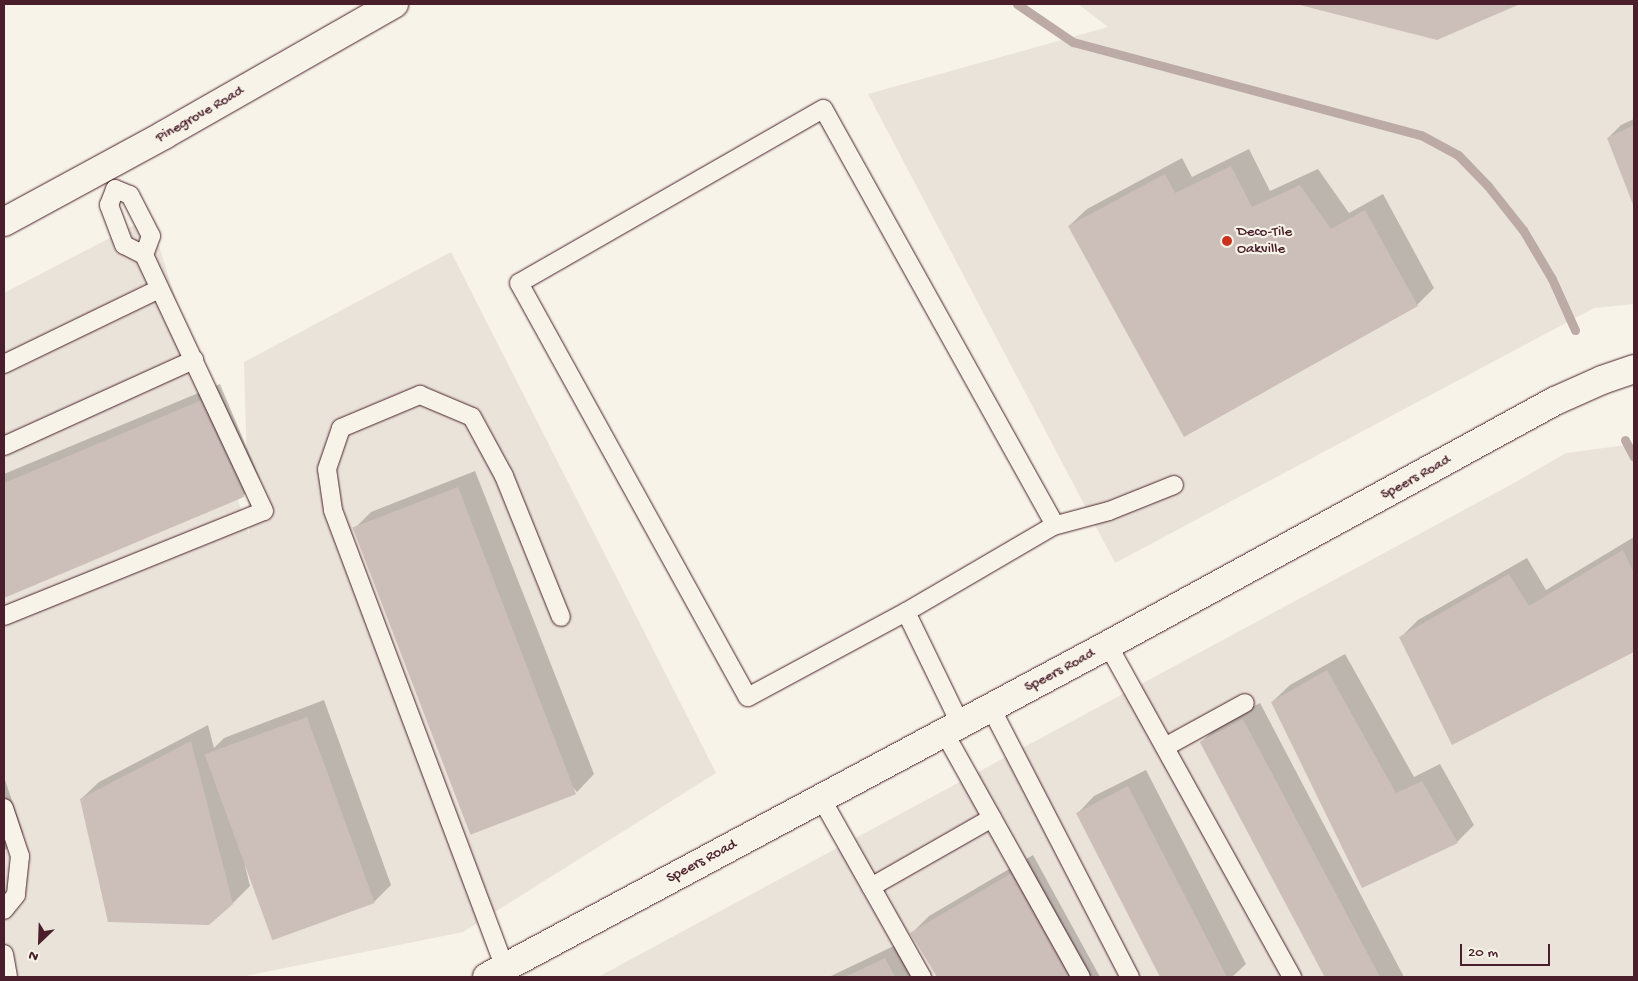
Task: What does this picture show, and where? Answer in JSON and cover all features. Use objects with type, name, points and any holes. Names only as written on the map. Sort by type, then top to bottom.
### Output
[{"type":"main road","name":"Pinegrove Road","points":[[4,222],[110,178],[394,4]]},
{"type":"main road","name":"Speers Road","points":[[496,972],[1108,645],[1555,401],[1602,380],[1634,370]]},
{"type":"lane","points":[[1053,526],[1055,525],[823,109],[519,283],[748,697],[906,612],[1053,526],[1109,511],[1174,485]]},
{"type":"lane","points":[[110,178],[130,195],[151,236],[144,255]]},
{"type":"lane","points":[[4,616],[264,511],[144,255],[124,246],[109,205],[110,178]]},
{"type":"lane","points":[[4,364],[159,289]]},
{"type":"lane","points":[[4,446],[194,360]]},
{"type":"lane","points":[[496,972],[332,510],[327,470],[341,428],[420,395],[472,417],[504,476],[561,617]]},
{"type":"lane","points":[[906,612],[952,728],[992,818],[1080,977]]},
{"type":"lane","points":[[1108,645],[1292,977]]},
{"type":"lane","points":[[1165,747],[1245,703]]},
{"type":"lane","points":[[991,708],[1130,977]]},
{"type":"lane","points":[[821,798],[922,977]]},
{"type":"lane","points":[[4,808],[20,856],[16,895],[4,910]]},
{"type":"lane","points":[[871,887],[992,818]]},
{"type":"lane","points":[[4,954],[8,977]]},
{"type":"shaded area","points":[[1078,4],[1634,4],[1634,304],[1594,308],[1115,563],[868,94],[1108,27]]},
{"type":"shaded area","points":[[150,217],[249,535],[244,362],[451,252],[716,773],[463,932],[241,977],[4,977],[4,293]]},
{"type":"shaded area","points":[[1634,444],[1634,977],[598,977],[1514,483],[1566,453]]},
{"type":"building","points":[[1296,4],[1520,4],[1437,40]]},
{"type":"building","points":[[1634,125],[1634,207],[1607,138]]},
{"type":"building","points":[[1231,166],[1252,207],[1300,185],[1331,229],[1365,210],[1418,306],[1184,437],[1068,226],[1165,174],[1175,193]]},
{"type":"building","points":[[202,400],[244,497],[4,598],[4,483]]},
{"type":"building","points":[[458,487],[576,794],[470,835],[353,527]]},
{"type":"building","points":[[1623,550],[1634,573],[1634,652],[1452,745],[1399,637],[1509,574],[1529,606]]},
{"type":"building","points":[[1327,670],[1396,793],[1422,781],[1458,843],[1362,888],[1271,702]]},
{"type":"building","points":[[307,717],[375,903],[272,940],[205,754]]},
{"type":"building","points":[[1243,719],[1380,976],[1325,977],[1200,742]]},
{"type":"building","points":[[191,741],[233,904],[209,925],[108,922],[80,799]]},
{"type":"building","points":[[1128,786],[1227,977],[1160,977],[1076,813]]},
{"type":"building","points":[[1015,871],[1074,977],[937,977],[910,933]]},
{"type":"building","points":[[885,958],[895,977],[845,977]]},
{"type":"waterway","points":[[1017,4],[1073,42],[1421,135],[1458,155],[1488,186],[1523,230],[1552,279],[1575,330]]},
{"type":"waterway","points":[[1625,440],[1634,457]]},
{"type":"place","name":"Deco-Tile Oakville","points":[[1227,241]]}]
